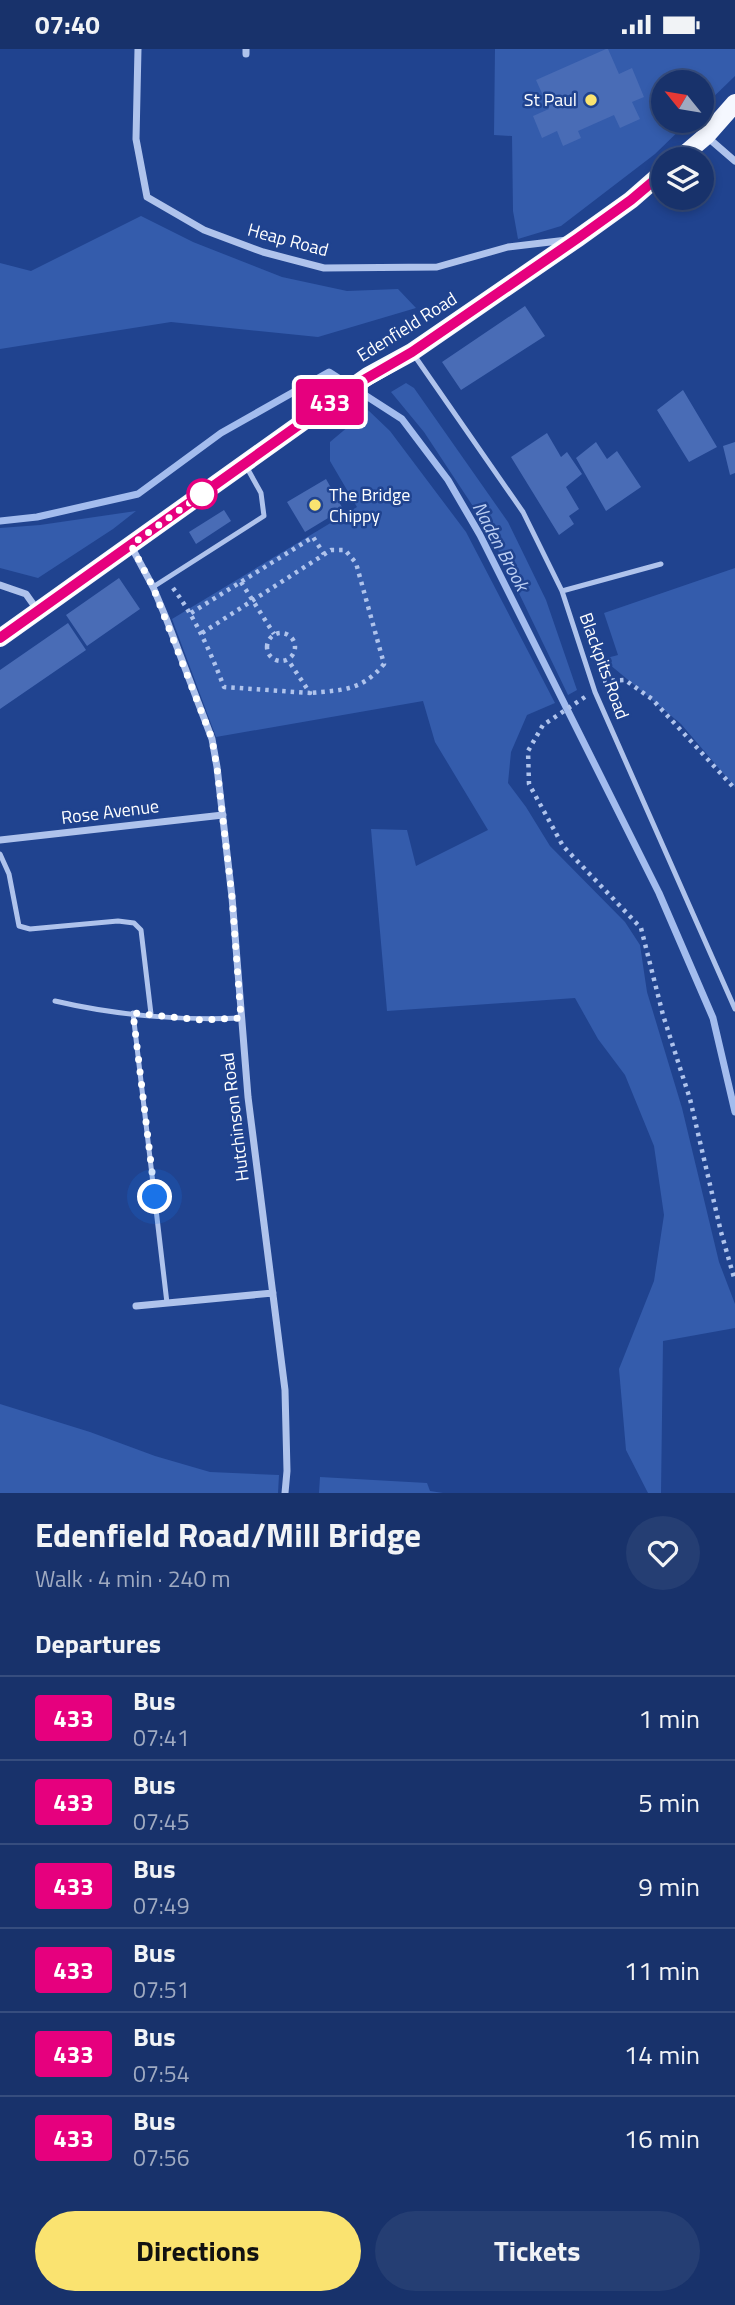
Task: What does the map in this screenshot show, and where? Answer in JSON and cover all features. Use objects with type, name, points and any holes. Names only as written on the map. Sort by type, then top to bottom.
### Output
[{"type":"main road","points":[[693,147],[735,103]]},
{"type":"main road","name":"Edenfield Road","points":[[0,638],[342,394],[412,352],[578,238],[651,183]]},
{"type":"street","name":"Heap Road","points":[[138,49],[136,139],[147,197],[204,230],[263,252],[324,268],[437,267],[508,247],[578,238]]},
{"type":"street","points":[[706,136],[735,161]]},
{"type":"street","name":"Hutchinson Road","points":[[131,545],[153,587],[212,739],[223,815],[248,1097],[285,1390],[285,1493]]},
{"type":"street","points":[[0,585],[26,594],[39,611]]},
{"type":"street","name":"Rose Avenue","points":[[0,840],[223,815]]},
{"type":"street","points":[[136,1305],[273,1293]]},
{"type":"lane","name":"Blackpits Road","points":[[412,352],[523,512],[562,591],[592,681],[735,1009]]},
{"type":"lane","points":[[153,587],[264,516],[261,493],[244,464]]},
{"type":"lane","points":[[562,591],[661,564]]},
{"type":"lane","points":[[0,854],[9,874],[19,926],[30,929],[118,921],[134,923],[141,930],[151,1014]]},
{"type":"lane","points":[[55,1001],[80,1007],[202,1020],[241,1018]]},
{"type":"lane","points":[[133,1013],[167,1303]]},
{"type":"path","points":[[191,613],[313,537],[324,554]]},
{"type":"path","points":[[166,579],[202,633],[224,687],[310,693],[341,690],[370,680],[384,664],[356,563],[345,550],[331,550],[324,554],[202,633]]},
{"type":"path","points":[[241,582],[274,634]]},
{"type":"path","points":[[286,633],[295,642],[296,649],[288,660],[275,661],[269,656],[267,643],[274,634],[286,633]]},
{"type":"path","points":[[288,660],[310,693]]},
{"type":"path","points":[[592,681],[625,680],[652,699],[735,789]]},
{"type":"path","points":[[576,703],[543,725],[528,751],[529,784],[563,846],[641,927],[663,1015],[690,1099],[735,1281]]},
{"type":"shaded area","points":[[495,49],[735,49],[735,76],[714,96],[714,70],[651,70],[651,133],[677,133],[662,147],[651,147],[651,157],[561,226],[518,239],[513,211],[512,136],[494,135]]},
{"type":"shaded area","points":[[141,216],[193,242],[282,277],[347,291],[398,289],[416,308],[318,337],[171,322],[0,349],[0,263],[31,271]]},
{"type":"shaded area","points":[[406,383],[414,388],[508,522],[546,600],[577,690],[568,695],[488,529],[424,432],[391,392]]},
{"type":"shaded area","points":[[368,410],[390,431],[466,532],[555,703],[527,715],[511,752],[508,783],[550,846],[625,922],[640,945],[647,992],[682,1108],[719,1262],[735,1304],[735,1328],[663,1341],[661,1493],[648,1493],[626,1450],[619,1369],[654,1281],[664,1215],[654,1146],[625,1075],[598,1039],[575,998],[387,1011],[371,829],[407,830],[416,866],[488,830],[435,742],[423,701],[216,737],[172,619],[357,507],[330,461],[330,442]]},
{"type":"shaded area","points":[[136,511],[38,578],[0,568],[0,528]]},
{"type":"shaded area","points":[[735,568],[735,787],[681,724],[603,659],[618,655],[604,613]]},
{"type":"shaded area","points":[[0,1404],[210,1472],[279,1475],[278,1493],[0,1493]]},
{"type":"shaded area","points":[[320,1477],[427,1483],[430,1491],[443,1493],[319,1493]]},
{"type":"building","name":"St Paul","points":[[606,49],[619,74],[632,68],[644,97],[632,102],[640,119],[620,128],[614,115],[578,131],[581,138],[563,146],[557,131],[542,138],[533,116],[549,109],[536,80]]},
{"type":"building","points":[[525,306],[545,336],[461,390],[442,362]]},
{"type":"building","points":[[683,390],[717,447],[689,462],[657,410]]},
{"type":"building","points":[[547,433],[561,457],[567,452],[582,474],[566,487],[579,509],[569,516],[574,524],[559,535],[511,457]]},
{"type":"building","points":[[596,442],[607,459],[617,451],[641,487],[606,511],[576,458]]},
{"type":"building","points":[[735,442],[735,473],[730,475],[723,446]]},
{"type":"building","name":"The Bridge Chippy","points":[[326,479],[343,509],[305,532],[287,502]]},
{"type":"building","points":[[224,510],[231,521],[196,544],[189,532]]},
{"type":"building","points":[[119,578],[140,609],[87,646],[66,615]]},
{"type":"building","points":[[68,623],[86,650],[0,709],[0,670]]},
{"type":"waterway","name":"Naden Brook","points":[[0,521],[37,517],[138,494],[221,433],[329,372],[402,419],[448,480],[480,535],[659,893],[713,1018],[735,1112]]},
{"type":"bus line","name":"433","points":[[0,638],[355,385],[412,352],[578,238],[651,183]]},
{"type":"place","name":"St Paul","points":[[591,100]]},
{"type":"place","name":"The Bridge Chippy","points":[[315,505]]},
{"type":"route","points":[[155,1197],[133,1013],[202,1020],[241,1018],[232,897],[212,739],[166,618],[131,545],[202,494]]}]
